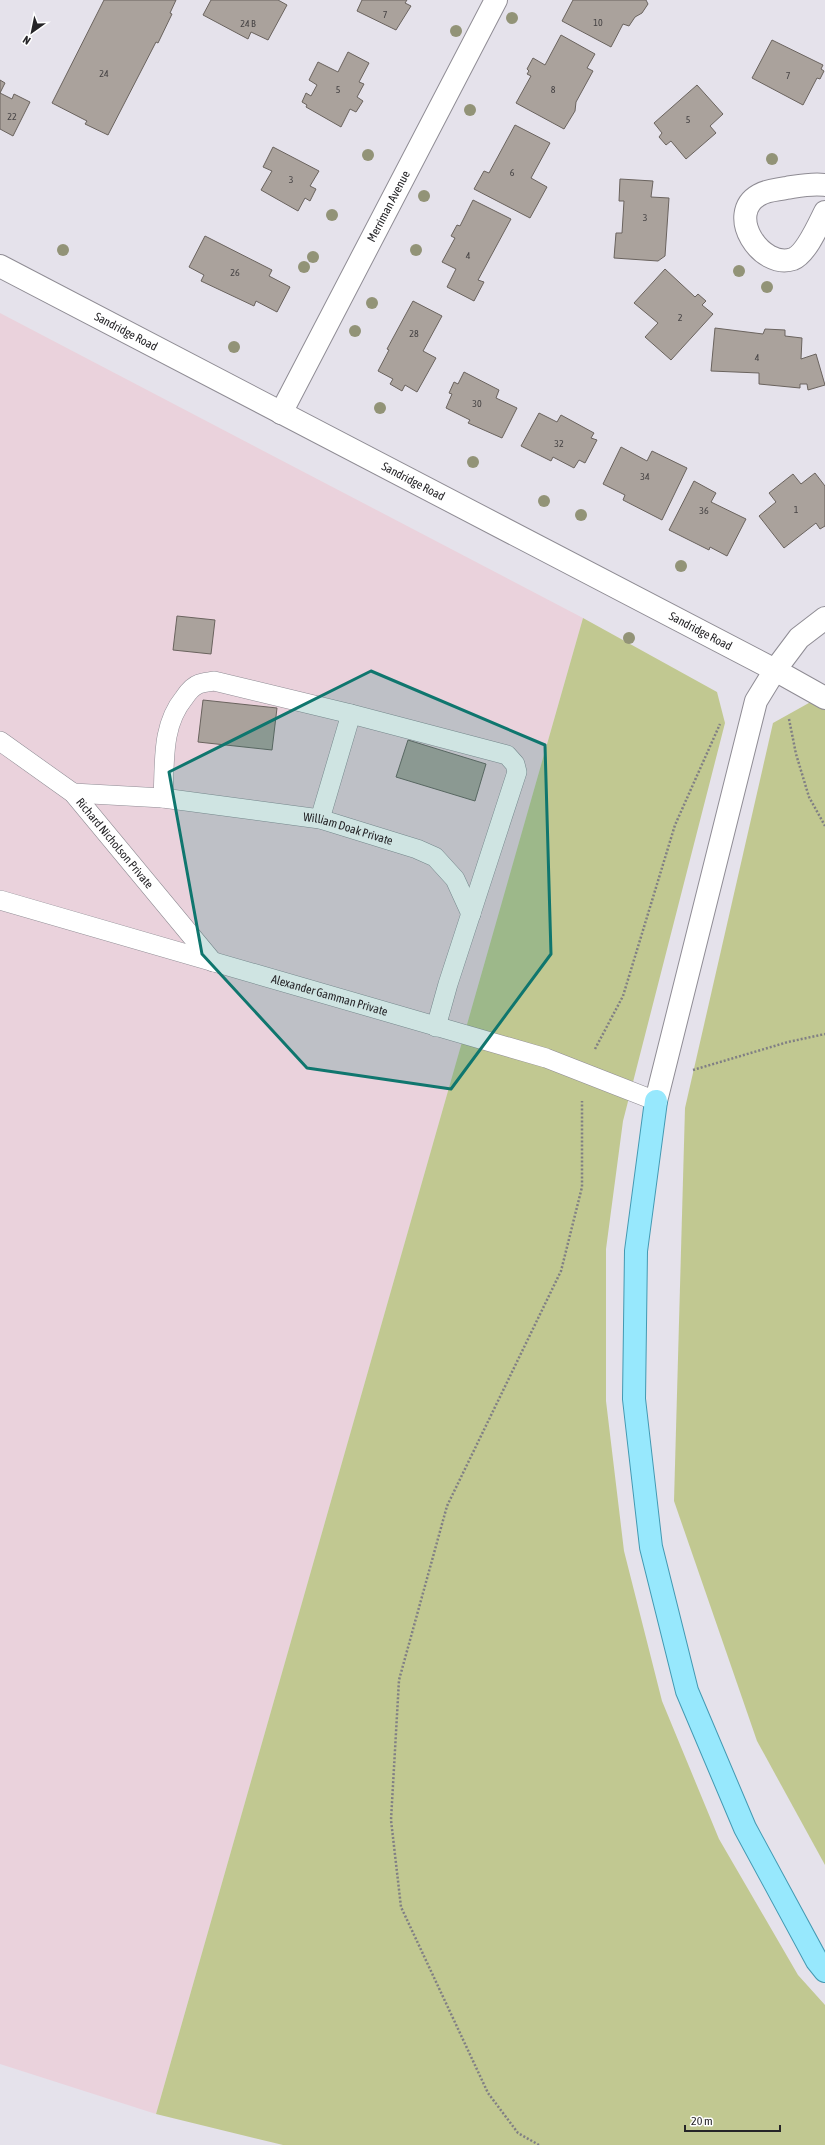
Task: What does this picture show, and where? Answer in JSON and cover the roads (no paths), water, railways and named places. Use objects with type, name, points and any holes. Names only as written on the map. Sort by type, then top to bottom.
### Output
[{"type":"main road","points":[[656,1101],[636,1259],[634,1399],[651,1547],[687,1691],[745,1828],[817,1961],[825,1971]]},
{"type":"street","name":"Merriman Avenue","points":[[281,413],[496,0]]},
{"type":"street","points":[[825,184],[798,186],[768,191],[759,195],[746,209],[745,223],[749,236],[756,247],[767,255],[780,259],[793,259],[804,250],[825,212]]},
{"type":"street","name":"Sandridge Road","points":[[0,266],[775,670],[825,698]]},
{"type":"street","points":[[656,1101],[756,701],[775,670],[799,638],[825,618]]},
{"type":"lane","points":[[163,798],[166,731],[177,707],[189,691],[199,684],[214,681],[351,714],[495,751],[507,756],[515,764],[517,772],[436,1027]]},
{"type":"lane","points":[[320,819],[351,714]]},
{"type":"lane","name":"Richard Nicholson Private","points":[[0,741],[73,793],[213,962]]},
{"type":"lane","name":"William Doak Private","points":[[73,793],[163,798],[320,819],[435,856],[455,879],[471,914]]},
{"type":"lane","name":"Alexander Gamman Private","points":[[0,900],[546,1058],[656,1101]]}]
